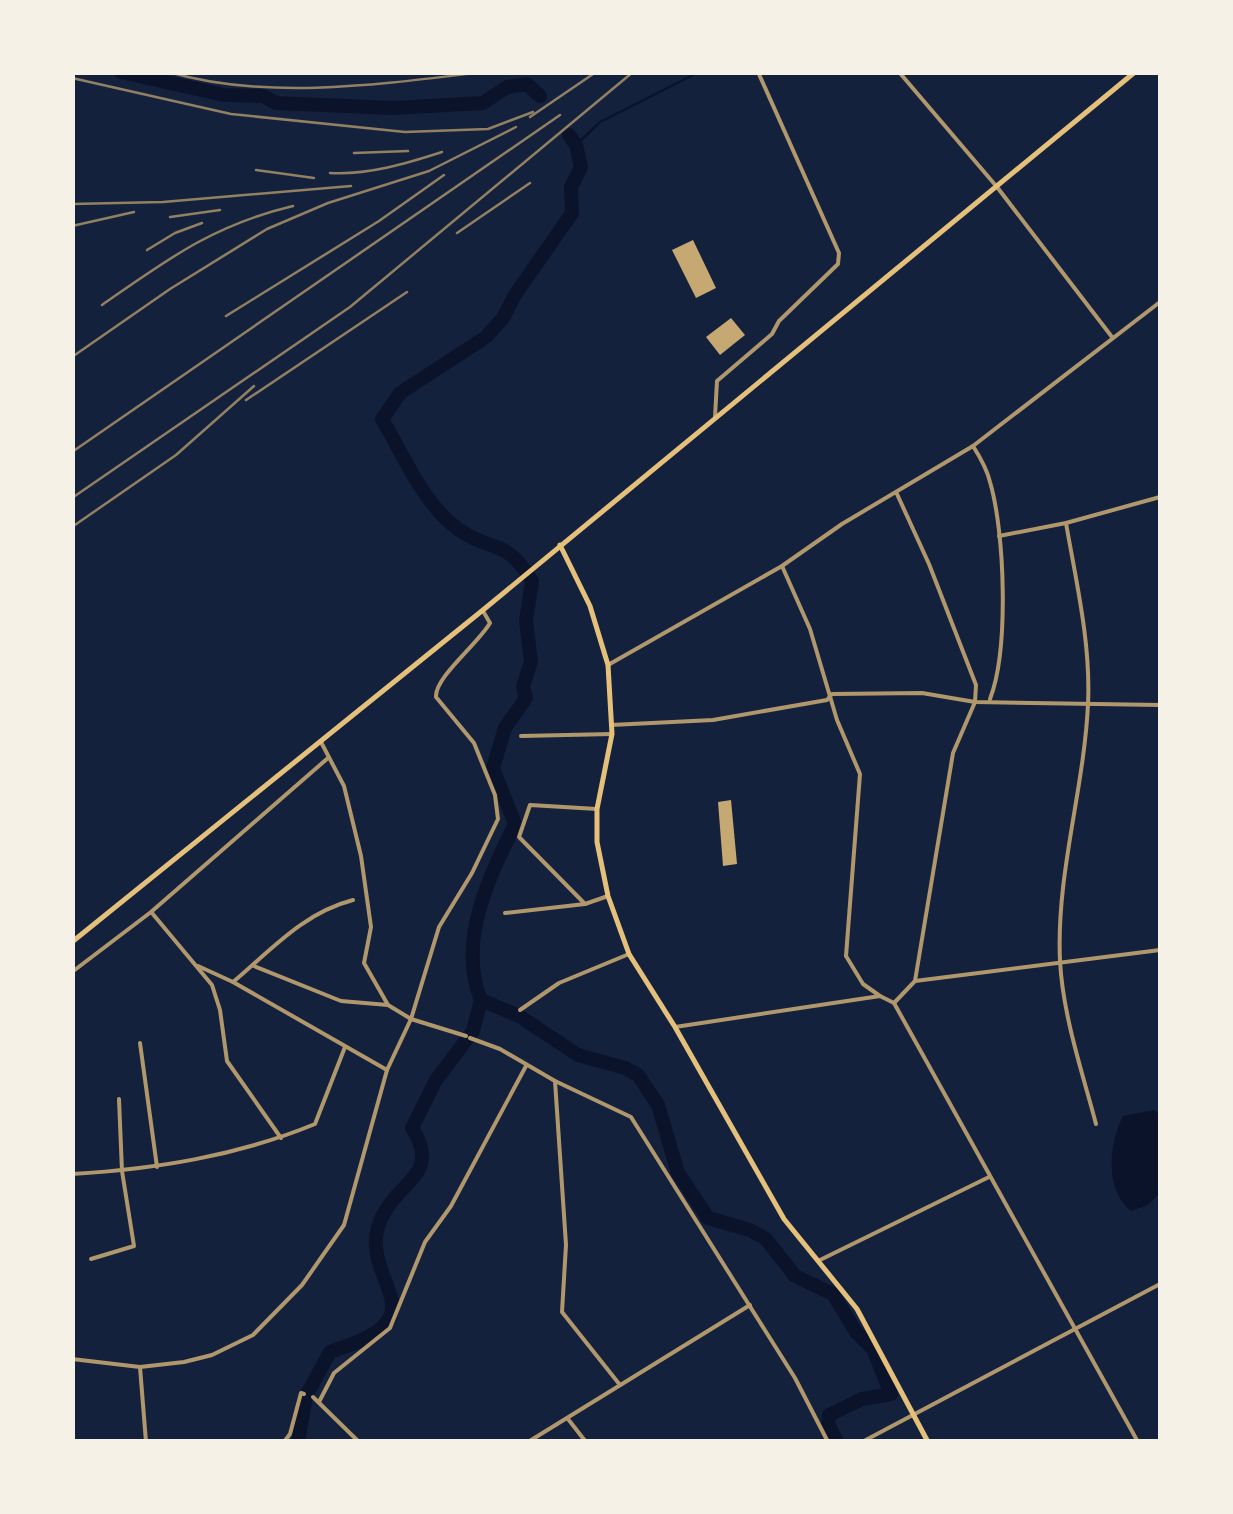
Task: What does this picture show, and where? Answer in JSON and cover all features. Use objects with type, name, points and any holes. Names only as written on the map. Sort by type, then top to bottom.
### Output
[{"type":"main road","points":[[72,942],[483,610],[1136,72]]},
{"type":"main road","points":[[560,545],[590,606],[608,665],[612,734],[597,809],[596,842],[608,896],[629,954],[784,1219],[857,1309],[928,1442]]},
{"type":"street","points":[[715,418],[717,381],[772,334],[779,321],[838,264],[839,253],[758,72]]},
{"type":"street","points":[[899,72],[997,187],[1114,338]]},
{"type":"street","points":[[608,665],[782,566],[842,524],[973,446],[1160,302]]},
{"type":"street","points":[[973,446],[991,482],[999,536],[1004,636],[999,675],[989,701]]},
{"type":"street","points":[[894,1003],[915,982],[953,753],[975,702],[976,685],[897,494]]},
{"type":"street","points":[[999,536],[1066,523],[1160,497]]},
{"type":"street","points":[[1066,523],[1082,614],[1088,702],[1061,901],[1060,963],[1070,1026],[1096,1124]]},
{"type":"street","points":[[782,566],[810,629],[837,720],[860,774],[846,956],[863,984],[894,1003],[1138,1442]]},
{"type":"street","points":[[72,1359],[140,1367],[212,1355],[253,1335],[302,1285],[344,1225],[387,1070],[411,1019],[439,927],[472,873],[498,819],[495,795],[474,743],[436,696],[440,680],[479,642],[490,623],[483,610]]},
{"type":"street","points":[[610,725],[713,720],[826,700],[832,694],[922,693],[975,702],[1160,705]]},
{"type":"street","points":[[520,736],[612,734]]},
{"type":"street","points":[[321,742],[344,786],[368,895],[371,927],[364,963],[388,1005]]},
{"type":"street","points":[[72,972],[150,912],[328,758]]},
{"type":"street","points":[[584,904],[519,837],[530,805],[597,809]]},
{"type":"street","points":[[505,913],[584,904],[608,896]]},
{"type":"street","points":[[232,982],[324,907],[353,900]]},
{"type":"street","points":[[150,912],[212,985],[220,1010],[227,1061],[281,1138]]},
{"type":"street","points":[[915,982],[1160,950]]},
{"type":"street","points":[[520,1010],[559,983],[629,954]]},
{"type":"street","points":[[195,965],[387,1070]]},
{"type":"street","points":[[252,966],[341,1001],[388,1005],[411,1019],[500,1049],[555,1081],[631,1117],[796,1378],[828,1442]]},
{"type":"street","points":[[675,1027],[880,996]]},
{"type":"street","points":[[140,1043],[157,1166]]},
{"type":"street","points":[[72,1174],[157,1166],[255,1147],[315,1124],[345,1047]]},
{"type":"street","points":[[319,1402],[334,1373],[390,1328],[425,1242],[451,1206],[527,1064]]},
{"type":"street","points":[[555,1081],[566,1246],[562,1312],[620,1385]]},
{"type":"street","points":[[90,1259],[134,1246],[122,1171],[119,1100]]},
{"type":"street","points":[[820,1260],[989,1178]]},
{"type":"street","points":[[862,1442],[912,1412],[1160,1284]]},
{"type":"street","points":[[528,1442],[751,1305]]},
{"type":"street","points":[[140,1367],[146,1442]]},
{"type":"street","points":[[284,1442],[304,1394]]},
{"type":"street","points":[[313,1396],[360,1442]]},
{"type":"street","points":[[568,1418],[586,1442]]},
{"type":"water","points":[[1154,1110],[1160,1115],[1160,1193],[1148,1205],[1131,1211],[1116,1191],[1112,1152],[1123,1116]]},
{"type":"building","points":[[693,240],[716,288],[696,298],[672,250]]},
{"type":"building","points":[[731,318],[745,335],[720,355],[706,337]]},
{"type":"building","points":[[731,800],[737,864],[723,866],[718,802]]},
{"type":"waterway","points":[[121,72],[224,95],[263,96],[276,103],[393,108],[483,103],[507,87],[527,84],[540,96]]},
{"type":"waterway","points":[[576,145],[600,122],[699,72]]},
{"type":"waterway","points":[[481,1000],[475,978],[474,933],[486,888],[515,824],[493,768],[505,728],[526,698],[523,687],[531,661],[526,621],[532,581],[506,552],[470,536],[446,519],[424,492],[382,419],[400,393],[486,337],[503,318],[572,213],[571,187],[581,167],[576,145],[569,135]]},
{"type":"waterway","points":[[481,1000],[519,1016],[578,1055],[638,1075],[658,1105],[678,1173],[708,1218],[750,1230],[766,1239],[795,1276],[833,1294],[856,1332],[873,1349],[891,1394],[862,1399],[829,1415],[828,1424],[837,1442]]},
{"type":"waterway","points":[[298,1442],[306,1396],[330,1352],[372,1335],[390,1317],[391,1298],[377,1253],[378,1227],[394,1199],[419,1169],[420,1145],[412,1128],[436,1080],[473,1031],[481,1000]]},
{"type":"railway","points":[[169,72],[206,81],[285,88],[366,85],[483,72]]},
{"type":"railway","points":[[530,117],[596,72]]},
{"type":"railway","points":[[72,498],[350,307],[633,72]]},
{"type":"railway","points":[[72,78],[231,114],[405,132],[488,129],[533,112]]},
{"type":"railway","points":[[72,452],[560,115]]},
{"type":"railway","points":[[72,357],[170,289],[267,229],[328,203],[429,171],[516,127]]},
{"type":"railway","points":[[354,153],[408,151]]},
{"type":"railway","points":[[330,173],[372,170],[442,152]]},
{"type":"railway","points":[[256,170],[314,178]]},
{"type":"railway","points":[[226,316],[379,221],[444,175]]},
{"type":"railway","points":[[457,233],[530,183]]},
{"type":"railway","points":[[72,204],[163,202],[351,186]]},
{"type":"railway","points":[[102,305],[170,258],[215,234],[293,206]]},
{"type":"railway","points":[[170,217],[220,210]]},
{"type":"railway","points":[[72,226],[134,212]]},
{"type":"railway","points":[[147,250],[202,223]]},
{"type":"railway","points":[[246,400],[407,292]]},
{"type":"railway","points":[[72,527],[176,455],[254,386]]}]
